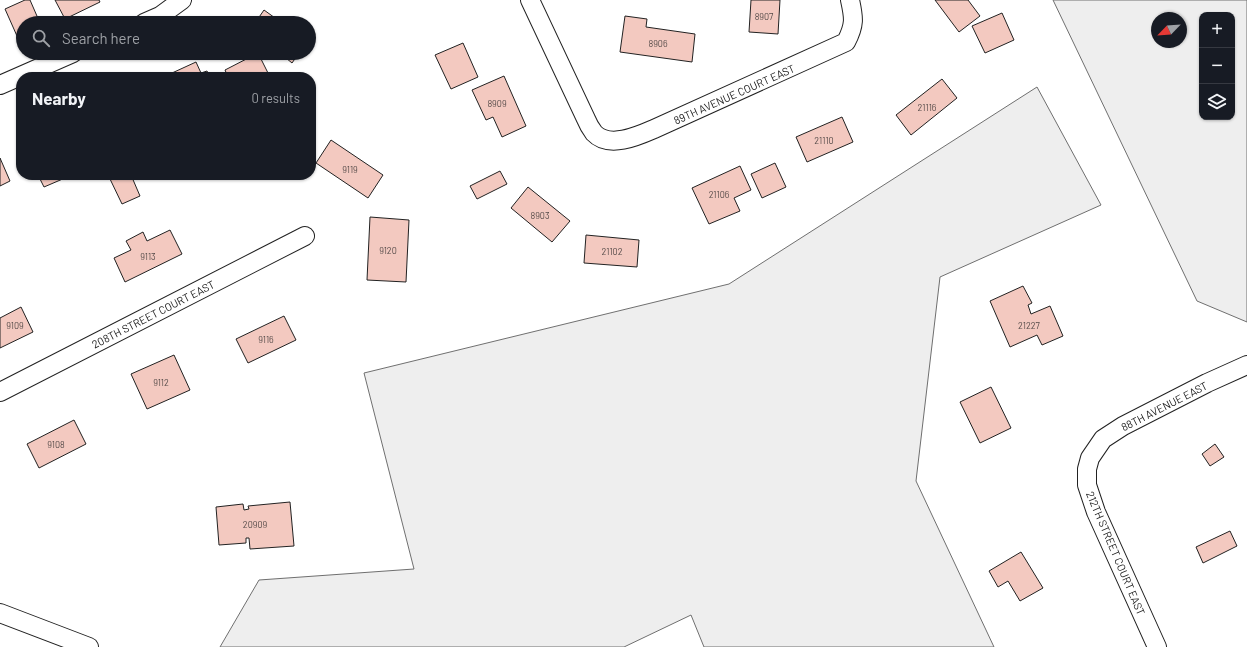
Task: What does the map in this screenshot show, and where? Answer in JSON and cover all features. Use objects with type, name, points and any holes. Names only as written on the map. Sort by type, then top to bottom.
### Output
[{"type":"street","points":[[160,16],[182,0]]},
{"type":"street","name":"89TH AVENUE COURT EAST","points":[[530,0],[571,89],[595,134],[604,138],[616,140],[629,139],[836,48],[846,42],[852,30],[854,17],[850,0]]},
{"type":"street","points":[[30,72],[57,60]]},
{"type":"street","points":[[0,85],[16,78]]},
{"type":"street","name":"208TH STREET COURT EAST","points":[[0,392],[305,236]]},
{"type":"street","name":"88TH AVENUE EAST","points":[[1090,458],[1104,438],[1123,426],[1247,365]]},
{"type":"street","name":"212TH STREET COURT EAST","points":[[1090,458],[1087,469],[1087,485],[1096,512],[1157,647]]},
{"type":"street","points":[[0,613],[82,646]]},
{"type":"shaded area","points":[[1053,0],[1247,0],[1247,322],[1197,301]]},
{"type":"shaded area","points":[[1037,87],[1101,205],[940,277],[916,481],[994,647],[704,647],[691,615],[624,647],[220,647],[259,580],[414,569],[364,373],[729,284]]},
{"type":"building","points":[[25,0],[30,0],[37,16],[16,16],[16,34],[5,9]]},
{"type":"building","points":[[55,0],[99,0],[100,2],[71,16],[63,16]]},
{"type":"building","points":[[751,0],[780,0],[778,34],[749,32]]},
{"type":"building","points":[[935,0],[968,0],[980,16],[959,32]]},
{"type":"building","points":[[264,10],[272,16],[260,16]]},
{"type":"building","points":[[1002,13],[1014,40],[985,53],[972,26]]},
{"type":"building","points":[[625,16],[647,19],[646,27],[695,34],[692,62],[620,52]]},
{"type":"building","points":[[463,43],[478,77],[451,89],[435,55]]},
{"type":"building","points":[[244,60],[262,60],[268,72],[226,72],[225,70]]},
{"type":"building","points":[[196,62],[201,72],[174,72]]},
{"type":"building","points":[[504,76],[526,126],[502,137],[493,117],[486,120],[472,90]]},
{"type":"building","points":[[942,79],[957,98],[911,135],[896,115]]},
{"type":"building","points":[[842,117],[853,142],[807,162],[796,137]]},
{"type":"building","points":[[331,140],[383,175],[368,198],[316,163]]},
{"type":"building","points":[[0,158],[10,181],[0,186]]},
{"type":"building","points":[[775,163],[786,187],[762,198],[751,174]]},
{"type":"building","points":[[740,166],[751,190],[734,198],[740,211],[709,224],[692,188]]},
{"type":"building","points":[[500,171],[507,184],[477,199],[470,186]]},
{"type":"building","points":[[40,180],[60,180],[44,187]]},
{"type":"building","points":[[110,180],[133,180],[140,196],[122,204]]},
{"type":"building","points":[[528,187],[570,221],[552,242],[511,208]]},
{"type":"building","points":[[370,217],[409,220],[406,282],[367,280]]},
{"type":"building","points":[[170,230],[182,254],[125,282],[114,258],[131,250],[126,241],[143,232],[147,241]]},
{"type":"building","points":[[586,235],[639,240],[637,267],[584,263]]},
{"type":"building","points":[[1023,286],[1032,303],[1028,305],[1031,314],[1050,306],[1063,336],[1042,345],[1037,335],[1010,347],[990,301]]},
{"type":"building","points":[[21,307],[33,332],[0,348],[0,318]]},
{"type":"building","points":[[284,316],[296,340],[248,363],[236,339]]},
{"type":"building","points":[[174,355],[190,390],[147,409],[131,374]]},
{"type":"building","points":[[991,387],[1011,428],[980,443],[960,402]]},
{"type":"building","points":[[74,420],[86,444],[39,468],[27,444]]},
{"type":"building","points":[[1215,444],[1224,457],[1210,466],[1202,454]]},
{"type":"building","points":[[290,502],[294,546],[250,549],[249,538],[246,538],[246,543],[219,545],[216,507],[243,504],[244,510],[249,509],[248,506]]},
{"type":"building","points":[[1230,531],[1237,546],[1203,563],[1196,547]]},
{"type":"building","points":[[1021,552],[1043,588],[1020,601],[1008,581],[998,587],[989,571]]}]
